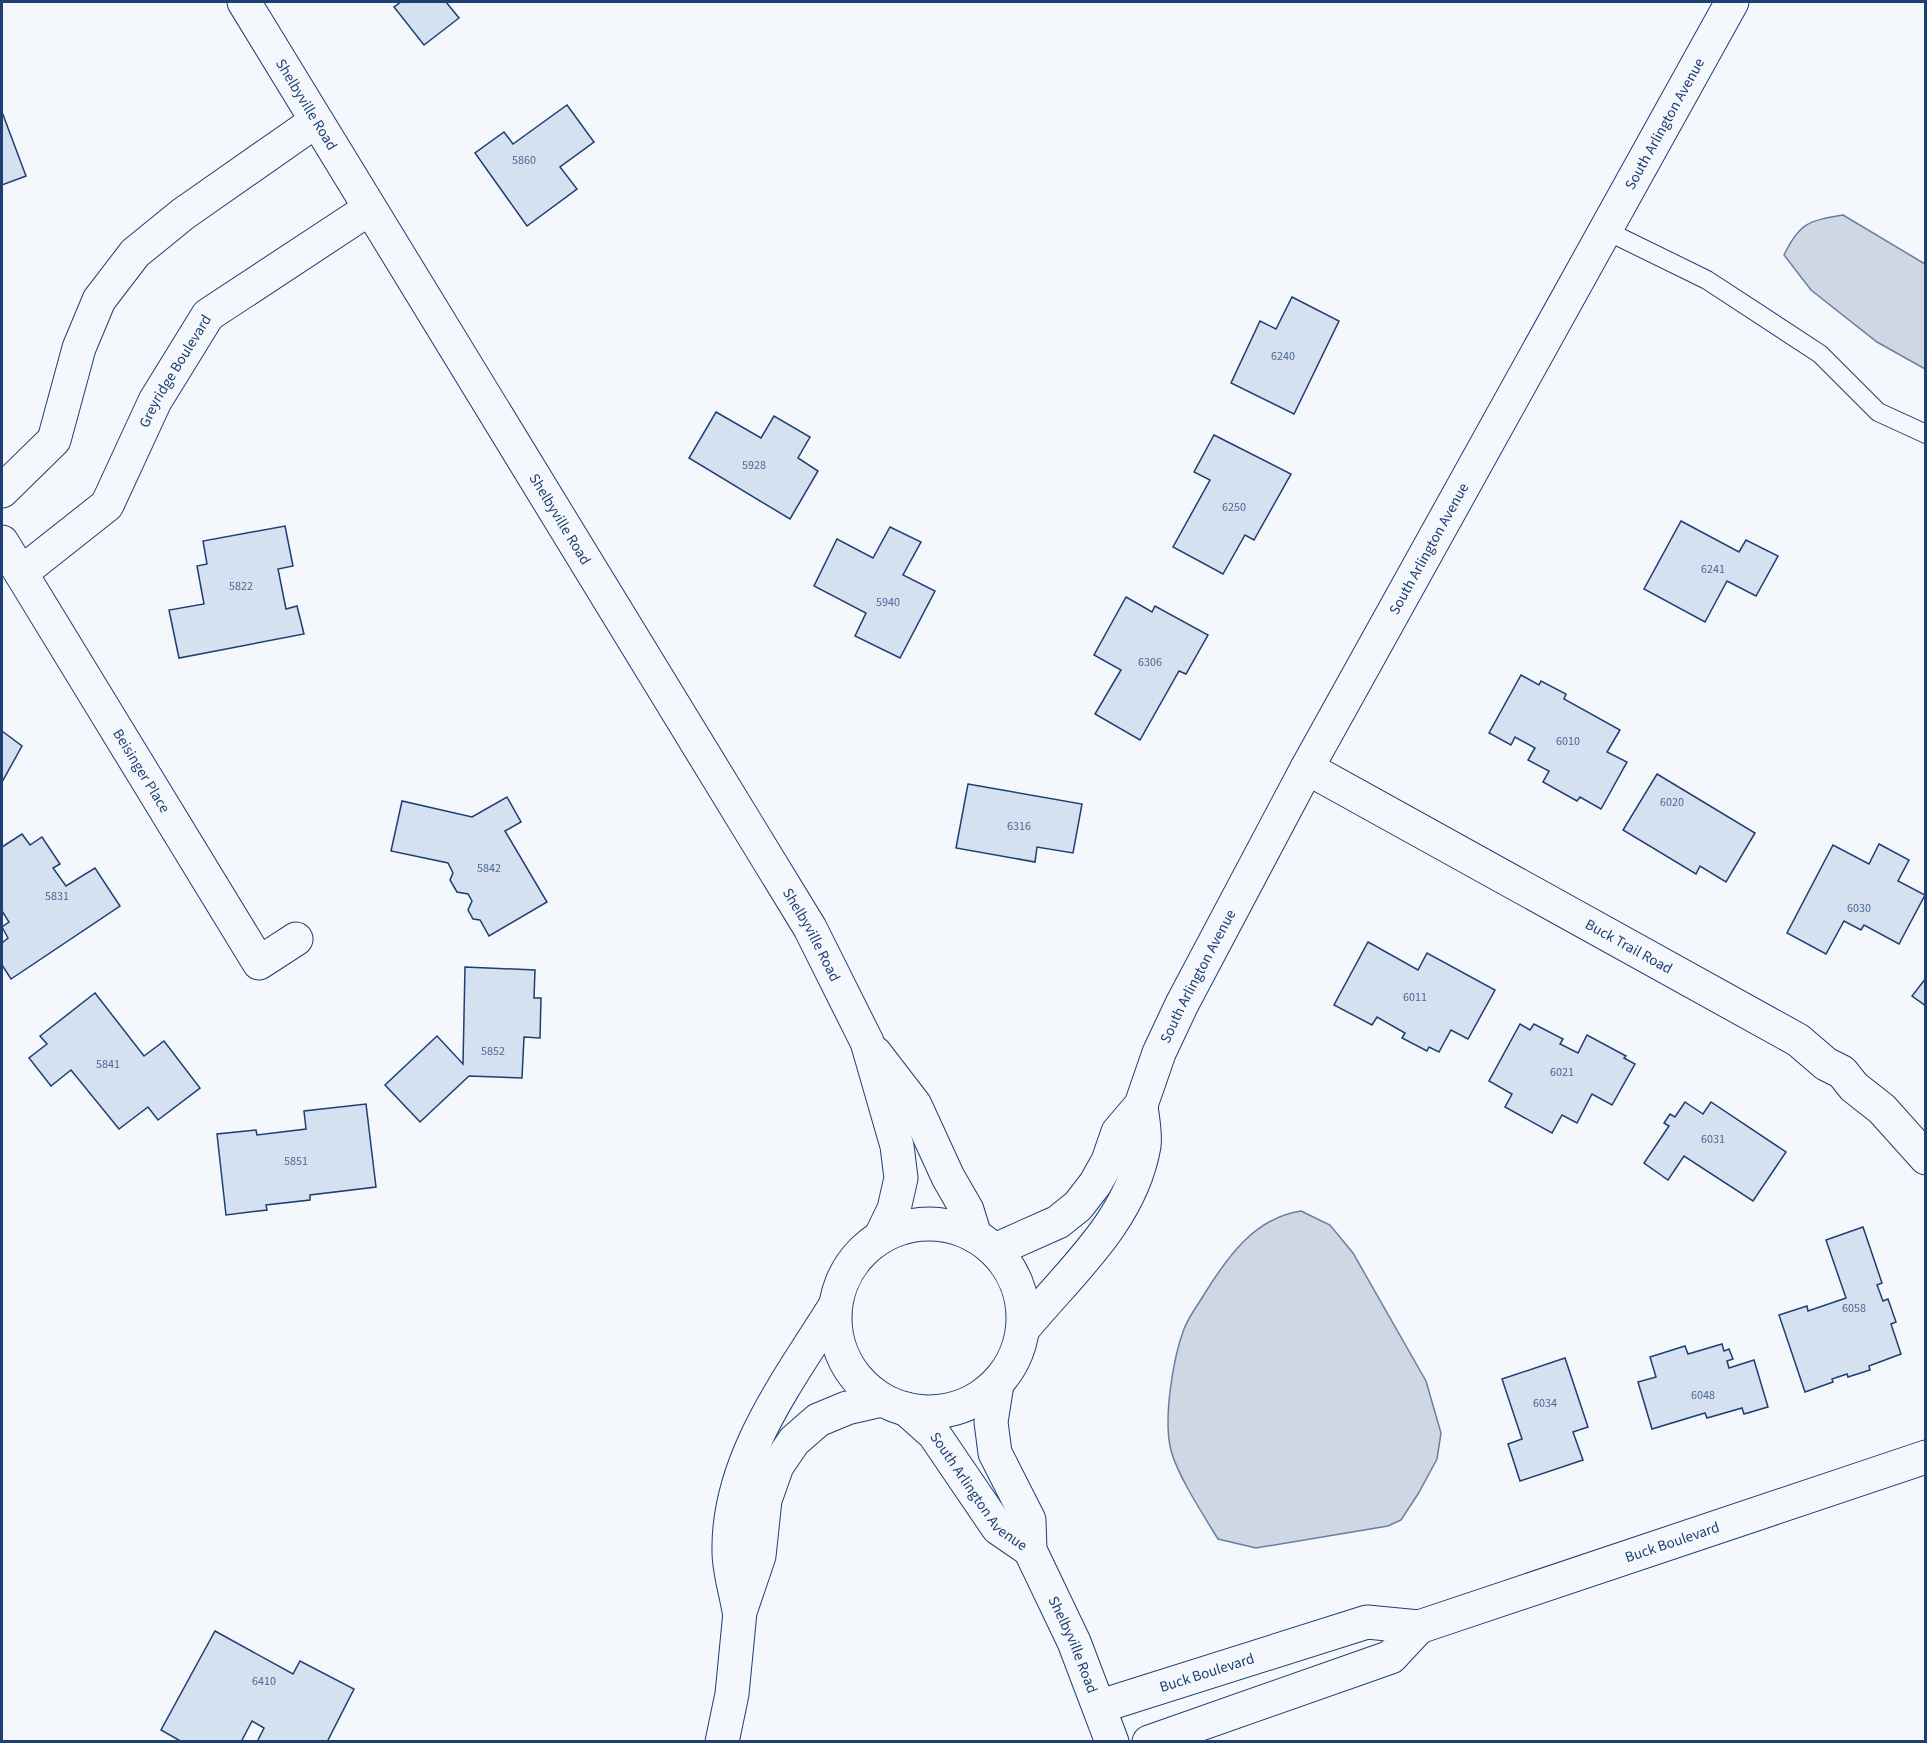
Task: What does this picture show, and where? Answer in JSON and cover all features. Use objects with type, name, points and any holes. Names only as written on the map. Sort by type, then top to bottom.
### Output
[{"type":"main road","name":"Shelbyville Road","points":[[244,2],[810,928],[867,1042]]},
{"type":"main road","name":"South Arlington Avenue","points":[[985,1243],[1049,1227],[1089,1195],[1101,1174],[1118,1132],[1141,1105],[1159,1053],[1182,1004],[1307,768],[1732,2]]},
{"type":"main road","points":[[2,491],[54,440],[79,348],[99,300],[135,253],[183,213],[316,121]]},
{"type":"main road","name":"Greyridge Boulevard","points":[[7,552],[106,505],[155,401],[208,315],[369,209]]},
{"type":"main road","name":"Beisinger Place","points":[[7,552],[259,963],[296,939]]},
{"type":"main road","name":"Buck Trail Road","points":[[1307,768],[1798,1040],[1842,1072],[1854,1086],[1882,1109],[1926,1158]]},
{"type":"main road","points":[[867,1042],[897,1146],[901,1178],[894,1209],[881,1236]]},
{"type":"main road","points":[[722,1742],[732,1695],[740,1612],[759,1556],[765,1500],[770,1482],[786,1450],[818,1420],[847,1408],[894,1404],[930,1412],[955,1408],[977,1399],[997,1384],[1017,1353],[1023,1329],[1020,1292],[1010,1269],[985,1243],[948,1177],[915,1105],[867,1042]]},
{"type":"main road","name":"South Arlington Avenue","points":[[1023,1329],[1096,1246],[1123,1204],[1145,1144],[1141,1105]]},
{"type":"main road","points":[[740,1612],[729,1553],[730,1524],[743,1471],[752,1444],[835,1306],[846,1271],[861,1251],[881,1236],[903,1227],[928,1223],[952,1226],[985,1243]]},
{"type":"main road","points":[[835,1306],[835,1331],[848,1365],[863,1385],[894,1404]]},
{"type":"main road","name":"South Arlington Avenue","points":[[997,1384],[991,1405],[992,1436],[1002,1470],[1029,1520],[1030,1550]]},
{"type":"main road","name":"South Arlington Avenue","points":[[894,1404],[934,1434],[998,1528],[1030,1550]]},
{"type":"main road","name":"Buck Boulevard","points":[[1101,1706],[1367,1622],[1419,1627],[1926,1457]]},
{"type":"main road","name":"Shelbyville Road","points":[[1030,1550],[1101,1706],[1112,1742]]},
{"type":"main road","name":"Buck Boulevard","points":[[1149,1742],[1391,1657],[1419,1627]]},
{"type":"lane","points":[[1605,230],[1707,280],[1820,354],[1878,412],[1926,434]]},
{"type":"shaded area","points":[[1843,215],[1925,264],[1925,369],[1877,342],[1811,290],[1784,255],[1801,229],[1822,219]]},
{"type":"shaded area","points":[[1301,1211],[1330,1225],[1353,1253],[1426,1381],[1441,1433],[1437,1459],[1401,1520],[1388,1526],[1256,1548],[1218,1539],[1184,1481],[1173,1457],[1168,1433],[1171,1387],[1176,1355],[1186,1324],[1223,1266],[1256,1230],[1285,1215]]},
{"type":"building","points":[[401,2],[446,2],[459,18],[424,45],[394,7]]},
{"type":"building","points":[[567,105],[594,142],[560,167],[577,189],[527,226],[475,153],[504,132],[513,144]]},
{"type":"building","points":[[2,112],[26,176],[2,185]]},
{"type":"building","points":[[1292,297],[1339,321],[1294,414],[1231,383],[1260,321],[1276,329]]},
{"type":"building","points":[[716,412],[761,438],[774,416],[810,437],[798,458],[818,471],[790,519],[689,458]]},
{"type":"building","points":[[1214,435],[1291,474],[1254,540],[1245,535],[1223,574],[1173,547],[1210,480],[1194,472]]},
{"type":"building","points":[[1681,521],[1739,552],[1746,540],[1778,556],[1756,596],[1727,581],[1705,622],[1644,589]]},
{"type":"building","points":[[285,526],[293,566],[278,569],[286,609],[297,606],[304,634],[179,658],[169,610],[204,604],[197,566],[207,564],[203,541]]},
{"type":"building","points":[[890,527],[921,542],[903,575],[935,591],[900,658],[855,636],[866,613],[814,586],[837,539],[873,558]]},
{"type":"building","points":[[1126,597],[1152,612],[1155,606],[1208,635],[1186,674],[1179,671],[1140,740],[1095,714],[1121,670],[1094,655]]},
{"type":"building","points":[[1521,675],[1539,685],[1541,681],[1566,694],[1564,699],[1620,730],[1607,752],[1627,762],[1601,809],[1580,797],[1577,801],[1543,782],[1549,771],[1528,760],[1535,748],[1515,737],[1511,745],[1489,733]]},
{"type":"building","points":[[2,731],[22,746],[2,782]]},
{"type":"building","points":[[1657,774],[1755,833],[1726,882],[1700,866],[1696,874],[1623,830]]},
{"type":"building","points":[[968,784],[1082,804],[1073,853],[1037,847],[1035,862],[956,848]]},
{"type":"building","points":[[507,797],[521,822],[505,831],[547,902],[489,936],[480,920],[473,919],[468,910],[472,901],[468,894],[457,892],[450,880],[453,873],[448,863],[391,851],[402,801],[472,817]]},
{"type":"building","points":[[22,834],[30,845],[42,837],[60,864],[53,868],[66,886],[95,868],[120,906],[11,979],[2,965],[2,943],[8,938],[2,927],[9,922],[2,911],[2,847]]},
{"type":"building","points":[[1879,844],[1909,860],[1898,881],[1925,895],[1899,944],[1864,925],[1861,930],[1844,921],[1826,954],[1787,933],[1833,845],[1869,864]]},
{"type":"building","points":[[1368,942],[1418,970],[1427,953],[1495,990],[1468,1039],[1451,1030],[1439,1052],[1429,1047],[1427,1051],[1402,1038],[1405,1033],[1377,1017],[1372,1025],[1334,1005]]},
{"type":"building","points":[[465,967],[535,970],[534,998],[541,998],[540,1038],[524,1037],[522,1078],[469,1076],[420,1122],[385,1085],[437,1036],[463,1064]]},
{"type":"building","points":[[1926,978],[1926,1006],[1912,996]]},
{"type":"building","points":[[95,993],[144,1056],[164,1041],[200,1088],[158,1120],[148,1107],[119,1129],[71,1070],[51,1086],[29,1058],[47,1044],[40,1036]]},
{"type":"building","points":[[1520,1024],[1530,1030],[1534,1024],[1563,1039],[1560,1044],[1578,1053],[1587,1035],[1626,1056],[1624,1058],[1635,1064],[1612,1105],[1592,1094],[1577,1123],[1562,1115],[1552,1133],[1505,1107],[1512,1094],[1489,1081]]},
{"type":"building","points":[[1685,1102],[1703,1114],[1711,1102],[1786,1152],[1753,1201],[1684,1156],[1668,1180],[1644,1163],[1669,1126],[1664,1123],[1670,1114],[1675,1117]]},
{"type":"building","points":[[366,1104],[376,1187],[310,1195],[310,1200],[266,1205],[267,1210],[226,1215],[217,1134],[256,1130],[257,1135],[306,1129],[304,1111]]},
{"type":"building","points":[[1863,1227],[1882,1283],[1877,1285],[1883,1301],[1888,1299],[1896,1322],[1891,1324],[1901,1354],[1869,1366],[1870,1370],[1832,1379],[1833,1382],[1805,1392],[1779,1315],[1807,1306],[1808,1311],[1846,1298],[1826,1240]]},
{"type":"building","points":[[1722,1344],[1724,1351],[1729,1349],[1733,1359],[1727,1361],[1729,1368],[1754,1360],[1768,1407],[1744,1414],[1742,1408],[1707,1418],[1705,1413],[1652,1429],[1638,1382],[1656,1377],[1650,1357],[1685,1346],[1688,1354]]},
{"type":"building","points":[[1565,1358],[1588,1427],[1573,1432],[1583,1460],[1520,1481],[1508,1444],[1522,1439],[1502,1379]]},
{"type":"building","points":[[215,1631],[293,1674],[300,1661],[354,1689],[327,1742],[257,1742],[264,1728],[252,1721],[241,1742],[182,1742],[161,1730]]}]
